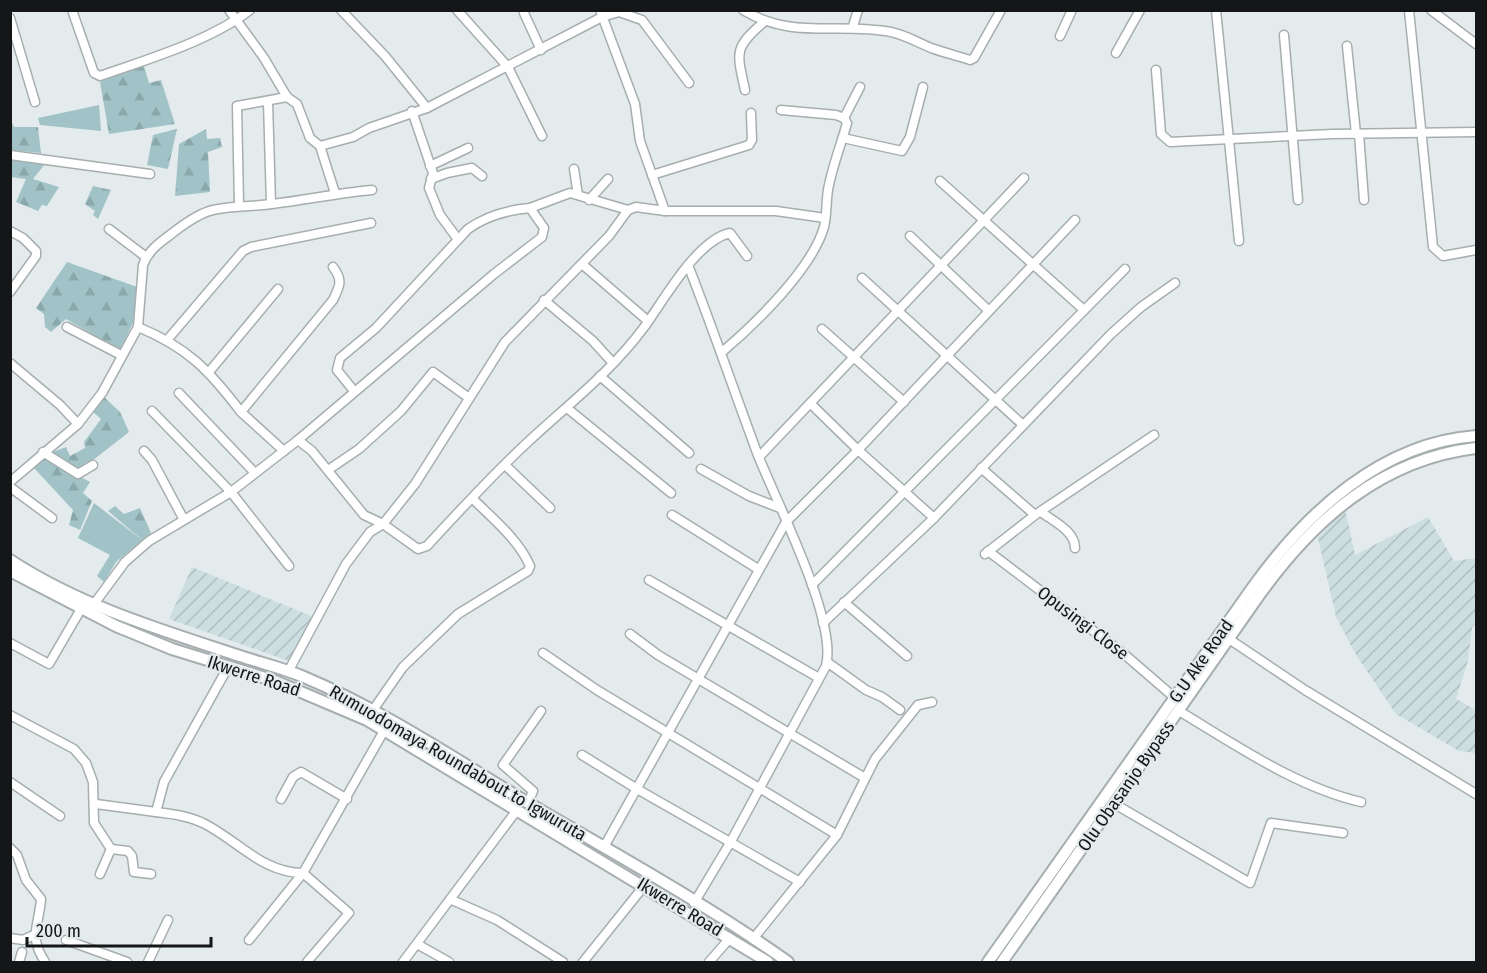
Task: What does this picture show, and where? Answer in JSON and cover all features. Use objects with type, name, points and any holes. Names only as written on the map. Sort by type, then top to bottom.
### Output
[{"type":"main road","name":"G.U Ake Road","points":[[988,963],[1272,561],[1325,506],[1363,476],[1388,461],[1433,444],[1476,436]]},
{"type":"main road","name":"Olu Obasanjo Bypass","points":[[1002,963],[1279,567],[1346,500],[1406,465],[1444,453],[1476,448]]},
{"type":"main road","name":"Rumuodomaya Roundabout to Igwuruta","points":[[10,560],[69,594],[175,634],[289,670],[373,710],[604,847],[788,963]]},
{"type":"main road","name":"Ikwerre Road","points":[[10,571],[81,609],[172,649],[322,699],[385,729],[768,963]]},
{"type":"main road","points":[[172,649],[175,634]]},
{"type":"main road","points":[[517,810],[533,810],[591,845],[604,847]]},
{"type":"street","points":[[72,10],[94,73],[100,76],[235,22],[250,10]]},
{"type":"street","points":[[229,10],[235,22],[264,58],[288,97],[297,104],[310,138],[320,146],[335,193]]},
{"type":"street","points":[[457,10],[508,67],[542,136]]},
{"type":"street","points":[[743,10],[764,22],[802,29],[853,27],[895,33],[970,60],[974,58],[1001,10]]},
{"type":"street","points":[[853,27],[858,10]]},
{"type":"street","points":[[1060,36],[1072,10]]},
{"type":"street","points":[[1116,53],[1140,10]]},
{"type":"street","points":[[1216,10],[1226,128],[1231,140],[1239,241]]},
{"type":"street","points":[[1409,10],[1432,247],[1443,256],[1476,250]]},
{"type":"street","points":[[1431,10],[1444,14],[1458,33],[1476,44]]},
{"type":"street","points":[[344,12],[385,56],[427,108]]},
{"type":"street","points":[[320,146],[353,137],[412,111],[427,108],[541,50],[601,14],[619,12],[642,20],[689,83]]},
{"type":"street","points":[[524,13],[541,50]]},
{"type":"street","points":[[601,14],[635,104],[640,141],[665,211]]},
{"type":"street","points":[[10,18],[35,102]]},
{"type":"street","points":[[745,90],[738,48],[748,35],[764,22]]},
{"type":"street","points":[[1284,35],[1298,200]]},
{"type":"street","points":[[1347,46],[1364,200]]},
{"type":"street","points":[[1156,70],[1163,138],[1176,142],[1293,136],[1476,132]]},
{"type":"street","points":[[844,118],[860,87]]},
{"type":"street","points":[[843,138],[902,151],[909,137],[923,87]]},
{"type":"street","points":[[238,205],[235,111],[241,104],[268,102],[288,97]]},
{"type":"street","points":[[268,102],[271,204]]},
{"type":"street","points":[[722,352],[757,322],[773,304],[816,244],[825,218],[828,188],[847,123],[844,118],[816,112],[782,110]]},
{"type":"street","points":[[412,111],[433,173],[429,188],[440,215],[457,238]]},
{"type":"street","points":[[652,175],[749,145],[752,140],[751,113]]},
{"type":"street","points":[[430,166],[468,148]]},
{"type":"street","points":[[10,155],[150,174]]},
{"type":"street","points":[[431,179],[472,168],[482,176]]},
{"type":"street","points":[[574,169],[578,195]]},
{"type":"street","points":[[759,457],[855,359],[984,218],[1024,178]]},
{"type":"street","points":[[589,200],[608,179]]},
{"type":"street","points":[[940,181],[984,218],[1084,310]]},
{"type":"street","points":[[10,482],[78,424],[102,393],[138,327],[146,257],[196,215],[217,207],[271,204],[335,193],[372,190]]},
{"type":"street","points":[[354,391],[337,370],[340,358],[376,328],[457,238],[479,220],[513,210],[530,208],[562,195],[578,195],[628,210]]},
{"type":"street","points":[[289,670],[346,564],[370,532],[383,524],[415,484],[505,342],[582,264],[628,210],[636,207],[665,211],[776,211],[825,218]]},
{"type":"street","points":[[94,604],[125,562],[149,541],[231,492],[298,440],[354,391],[542,237],[544,228],[530,208]]},
{"type":"street","points":[[604,847],[786,522],[904,402],[1075,220]]},
{"type":"street","points":[[168,339],[243,251],[251,247],[371,223]]},
{"type":"street","points":[[109,229],[146,257]]},
{"type":"street","points":[[10,231],[23,238],[36,251],[36,256],[10,292]]},
{"type":"street","points":[[298,440],[328,470],[364,515],[383,524],[418,549],[427,546],[522,447],[600,376],[648,321],[688,265],[715,241],[730,233],[747,256]]},
{"type":"street","points":[[910,236],[988,310]]},
{"type":"street","points":[[582,264],[648,321]]},
{"type":"street","points":[[688,265],[759,457],[812,585],[829,654],[790,733],[730,843],[694,903]]},
{"type":"street","points":[[241,412],[333,300],[341,285],[339,276],[333,267]]},
{"type":"street","points":[[812,585],[1073,325],[1084,310],[1125,269]]},
{"type":"street","points":[[862,278],[1023,425]]},
{"type":"street","points":[[823,623],[934,518],[1141,307],[1175,283]]},
{"type":"street","points":[[209,372],[278,289]]},
{"type":"street","points":[[544,300],[593,341],[612,362]]},
{"type":"street","points":[[67,327],[122,355]]},
{"type":"street","points":[[138,327],[168,339],[209,372],[241,412],[284,451]]},
{"type":"street","points":[[822,329],[904,402]]},
{"type":"street","points":[[10,363],[60,405],[78,424]]},
{"type":"street","points":[[328,470],[359,449],[401,411],[433,372],[469,398]]},
{"type":"street","points":[[600,376],[689,453]]},
{"type":"street","points":[[179,393],[255,473]]},
{"type":"street","points":[[811,404],[934,518]]},
{"type":"street","points":[[567,408],[671,493]]},
{"type":"street","points":[[152,411],[231,492],[289,566]]},
{"type":"street","points":[[1038,513],[1154,435]]},
{"type":"street","points":[[43,452],[78,474],[93,465]]},
{"type":"street","points":[[144,452],[152,460],[184,520]]},
{"type":"street","points":[[506,466],[550,508]]},
{"type":"street","points":[[981,468],[1038,513],[1070,534],[1075,540],[1075,548]]},
{"type":"street","points":[[701,469],[749,496],[780,508]]},
{"type":"street","points":[[10,486],[52,518]]},
{"type":"street","points":[[373,710],[403,667],[458,614],[528,571],[530,566],[527,559],[513,540],[473,499]]},
{"type":"street","name":"Opusingi Close","points":[[1038,513],[986,552],[1124,654],[1175,698]]},
{"type":"street","points":[[672,515],[758,569]]},
{"type":"street","points":[[649,580],[729,623],[819,678]]},
{"type":"street","points":[[844,603],[907,656]]},
{"type":"street","points":[[10,643],[45,665],[49,664],[81,609]]},
{"type":"street","points":[[630,634],[658,655],[865,778]]},
{"type":"street","points":[[1229,639],[1305,690],[1476,794]]},
{"type":"street","points":[[543,653],[597,690],[837,835]]},
{"type":"street","points":[[827,662],[866,690],[882,697],[900,710]]},
{"type":"street","points":[[156,812],[168,775],[228,667]]},
{"type":"street","points":[[753,939],[837,835],[875,759],[902,728],[918,705],[932,702]]},
{"type":"street","points":[[528,803],[533,791],[502,765],[541,711]]},
{"type":"street","points":[[1179,711],[1241,748],[1313,786],[1362,802]]},
{"type":"street","points":[[10,715],[74,749],[90,773],[96,804],[94,823],[111,849]]},
{"type":"street","points":[[249,940],[303,873],[385,729]]},
{"type":"street","points":[[582,754],[637,789],[800,882]]},
{"type":"street","points":[[280,799],[293,777],[301,772],[346,799]]},
{"type":"street","points":[[10,782],[60,816]]},
{"type":"street","points":[[1113,803],[1250,884],[1271,823],[1343,833]]},
{"type":"street","points":[[96,804],[190,818],[206,824],[273,867],[288,873],[303,873],[349,913],[307,963]]},
{"type":"street","points":[[403,963],[517,810]]},
{"type":"street","points":[[506,825],[529,817]]},
{"type":"street","points":[[10,848],[17,855],[26,880],[41,899],[34,935],[37,950],[45,963]]},
{"type":"street","points":[[100,874],[111,849]]},
{"type":"street","points":[[111,849],[126,850],[132,856],[134,872],[151,874]]},
{"type":"street","points":[[583,963],[644,886]]},
{"type":"street","points":[[452,900],[496,920],[563,963]]},
{"type":"street","points":[[148,963],[168,920]]},
{"type":"street","points":[[10,938],[19,940],[34,935]]},
{"type":"street","points":[[709,963],[730,938]]},
{"type":"street","points":[[66,940],[127,963]]},
{"type":"street","points":[[417,944],[449,963]]},
{"type":"street","points":[[19,963],[22,952]]},
{"type":"shaded area","points":[[1345,509],[1355,555],[1428,517],[1454,561],[1476,558],[1476,623],[1472,628],[1468,661],[1456,699],[1476,710],[1476,753],[1459,751],[1396,714],[1356,655],[1336,617],[1318,538]]},
{"type":"shaded area","points":[[192,567],[316,618],[289,661],[169,619]]},
{"type":"green space","points":[[143,63],[149,83],[161,80],[175,124],[109,134],[100,82]]},
{"type":"green space","points":[[99,105],[101,131],[40,125],[38,118]]},
{"type":"green space","points":[[10,119],[14,127],[38,127],[41,153],[11,150]]},
{"type":"green space","points":[[177,129],[168,169],[147,165],[153,135]]},
{"type":"green space","points":[[206,129],[207,139],[220,138],[222,147],[208,152],[210,192],[175,196],[179,144]]},
{"type":"green space","points":[[11,155],[49,159],[33,179],[59,187],[47,206],[42,205],[38,211],[16,202],[26,179],[11,177]]},
{"type":"green space","points":[[93,186],[111,190],[98,219],[93,215],[95,211],[85,204]]},
{"type":"green space","points":[[67,262],[140,288],[137,314],[120,350],[66,319],[51,332],[45,327],[44,314],[36,308]]},
{"type":"green space","points":[[103,396],[120,412],[129,432],[79,471],[53,455],[53,452],[66,447],[70,456],[85,448],[84,442],[101,419],[93,412]]},
{"type":"green space","points":[[44,457],[90,482],[83,493],[92,501],[80,530],[69,525],[73,510],[33,467]]},
{"type":"green space","points":[[94,503],[142,540],[116,562],[104,582],[97,576],[110,555],[78,538]]},
{"type":"green space","points":[[115,506],[124,514],[140,508],[151,533],[142,540],[108,511]]}]
